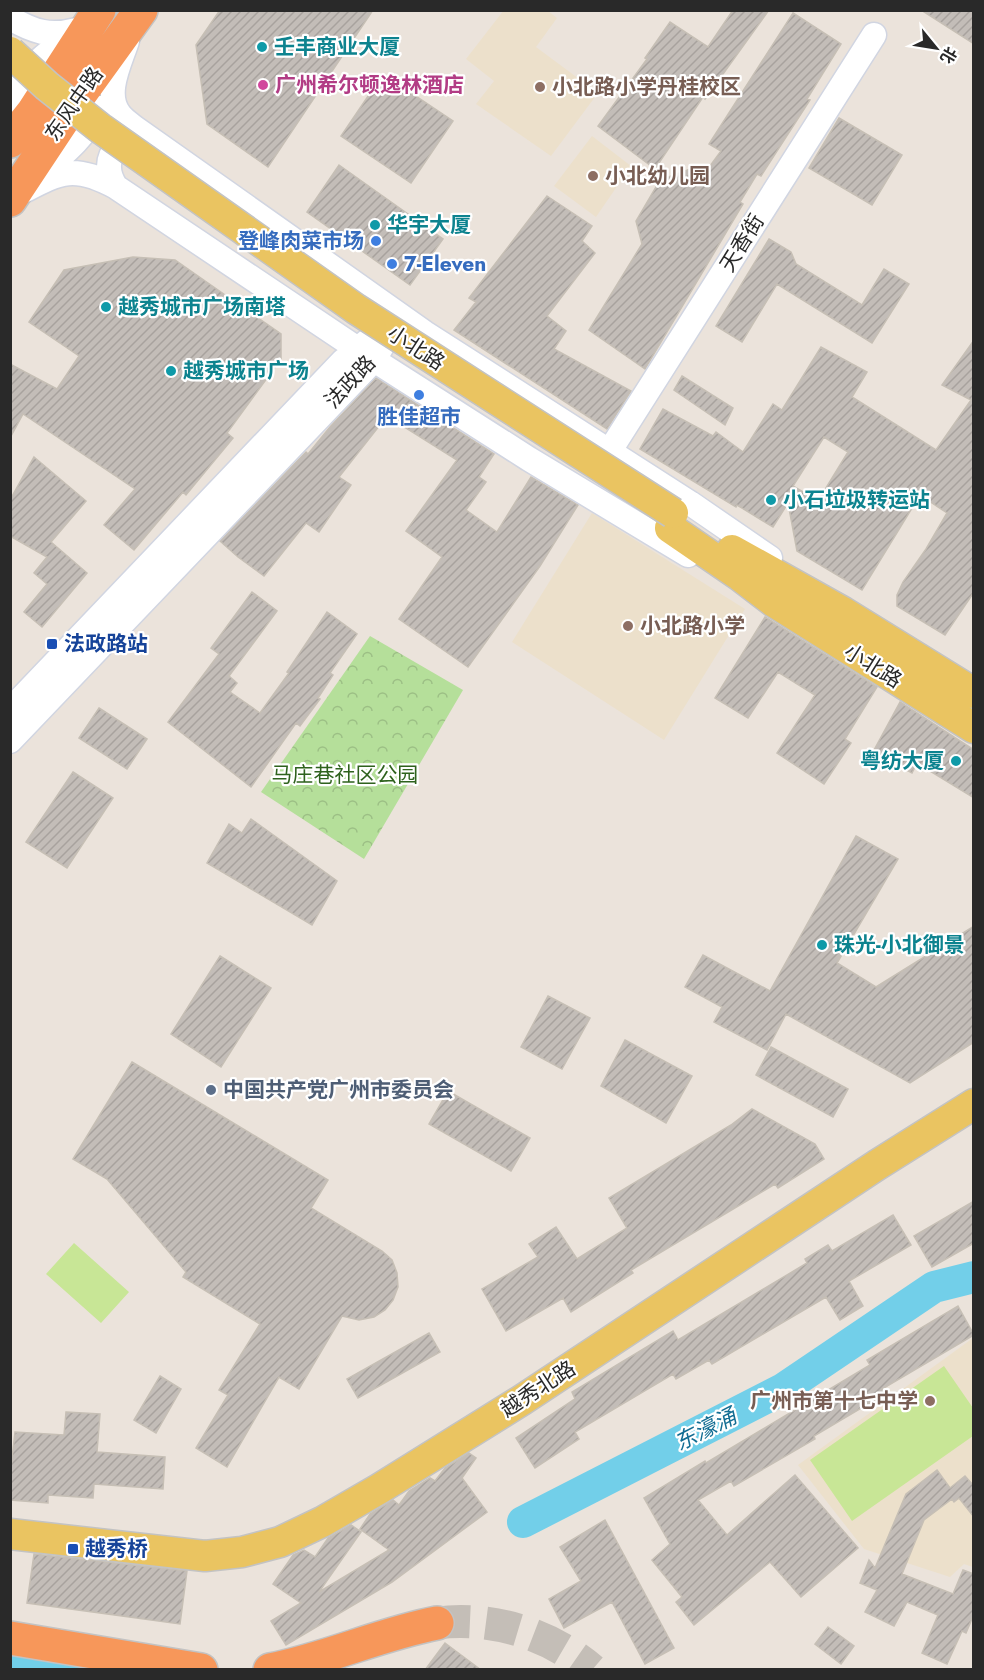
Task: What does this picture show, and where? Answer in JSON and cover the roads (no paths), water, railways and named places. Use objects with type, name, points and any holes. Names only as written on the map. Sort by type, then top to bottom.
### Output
[{"type":"highway","name":"东风中路","points":[[11,199],[81,93],[137,16]]},
{"type":"highway","name":"东风中路","points":[[10,141],[33,112],[94,18]]},
{"type":"highway","points":[[270,1670],[311,1660],[382,1636],[438,1625],[291,1670]]},
{"type":"highway","points":[[10,1638],[201,1670]]},
{"type":"highway","points":[[10,1643],[172,1670]]},
{"type":"main road","name":"小北路","points":[[10,52],[100,129],[336,296],[528,421],[672,520],[774,602],[974,728]]},
{"type":"main road","name":"小北路","points":[[10,71],[106,150],[341,315],[672,520],[843,612],[974,693]]},
{"type":"main road","name":"越秀北路","points":[[10,1534],[205,1556],[242,1552],[280,1542],[322,1522],[379,1489],[522,1400],[877,1165],[974,1104]]},
{"type":"main road","name":"越秀北路","points":[[10,1524],[62,1539]]},
{"type":"street","name":"小北路","points":[[137,16],[113,85],[112,96],[120,115],[146,137],[400,315],[729,529],[843,612]]},
{"type":"street","points":[[10,19],[50,34],[62,33],[94,18]]},
{"type":"street","points":[[10,103],[18,86],[42,57],[94,18]]},
{"type":"street","points":[[10,19],[20,35],[21,47],[18,56],[10,66]]},
{"type":"street","name":"天香街","points":[[609,452],[874,35]]},
{"type":"street","points":[[116,187],[108,172],[112,154],[123,141],[146,137]]},
{"type":"street","name":"小北路","points":[[11,199],[55,175],[90,174],[116,187],[440,402],[664,541],[774,602]]},
{"type":"street","name":"法政路","points":[[10,741],[400,315]]},
{"type":"street","name":"法政路","points":[[10,710],[365,354]]},
{"type":"street","points":[[440,402],[436,385],[442,368],[450,363],[472,362]]},
{"type":"waterway","name":"东濠涌","points":[[523,1522],[783,1389],[934,1287],[974,1277]]},
{"type":"waterway","name":"东濠涌","points":[[10,1660],[52,1668],[127,1666]]},
{"type":"tunnel","points":[[437,1623],[479,1622],[519,1630],[558,1646],[592,1670]]},
{"type":"place","name":"壬丰商业大厦","points":[[262,47]]},
{"type":"place","name":"广州希尔顿逸林酒店","points":[[263,85]]},
{"type":"place","name":"小北路小学丹桂校区","points":[[540,87]]},
{"type":"place","name":"小北幼儿园","points":[[593,176]]},
{"type":"place","name":"华宇大厦","points":[[375,225]]},
{"type":"place","name":"登峰肉菜市场","points":[[376,241]]},
{"type":"place","name":"7-Eleven","points":[[392,264]]},
{"type":"place","name":"越秀城市广场南塔","points":[[106,307]]},
{"type":"place","name":"越秀城市广场","points":[[171,371]]},
{"type":"place","name":"胜佳超市","points":[[419,395]]},
{"type":"place","name":"小石垃圾转运站","points":[[771,500]]},
{"type":"place","name":"小北路小学","points":[[628,626]]},
{"type":"place","name":"法政路站","points":[[52,644]]},
{"type":"place","name":"粤纺大厦","points":[[956,761]]},
{"type":"place","name":"珠光-小北御景","points":[[822,945]]},
{"type":"place","name":"中国共产党广州市委员会","points":[[211,1090]]},
{"type":"place","name":"广州市第十七中学","points":[[930,1401]]},
{"type":"place","name":"越秀桥","points":[[73,1549]]},
{"type":"park label","name":"马庄巷社区公园","points":[[345,775]]}]
